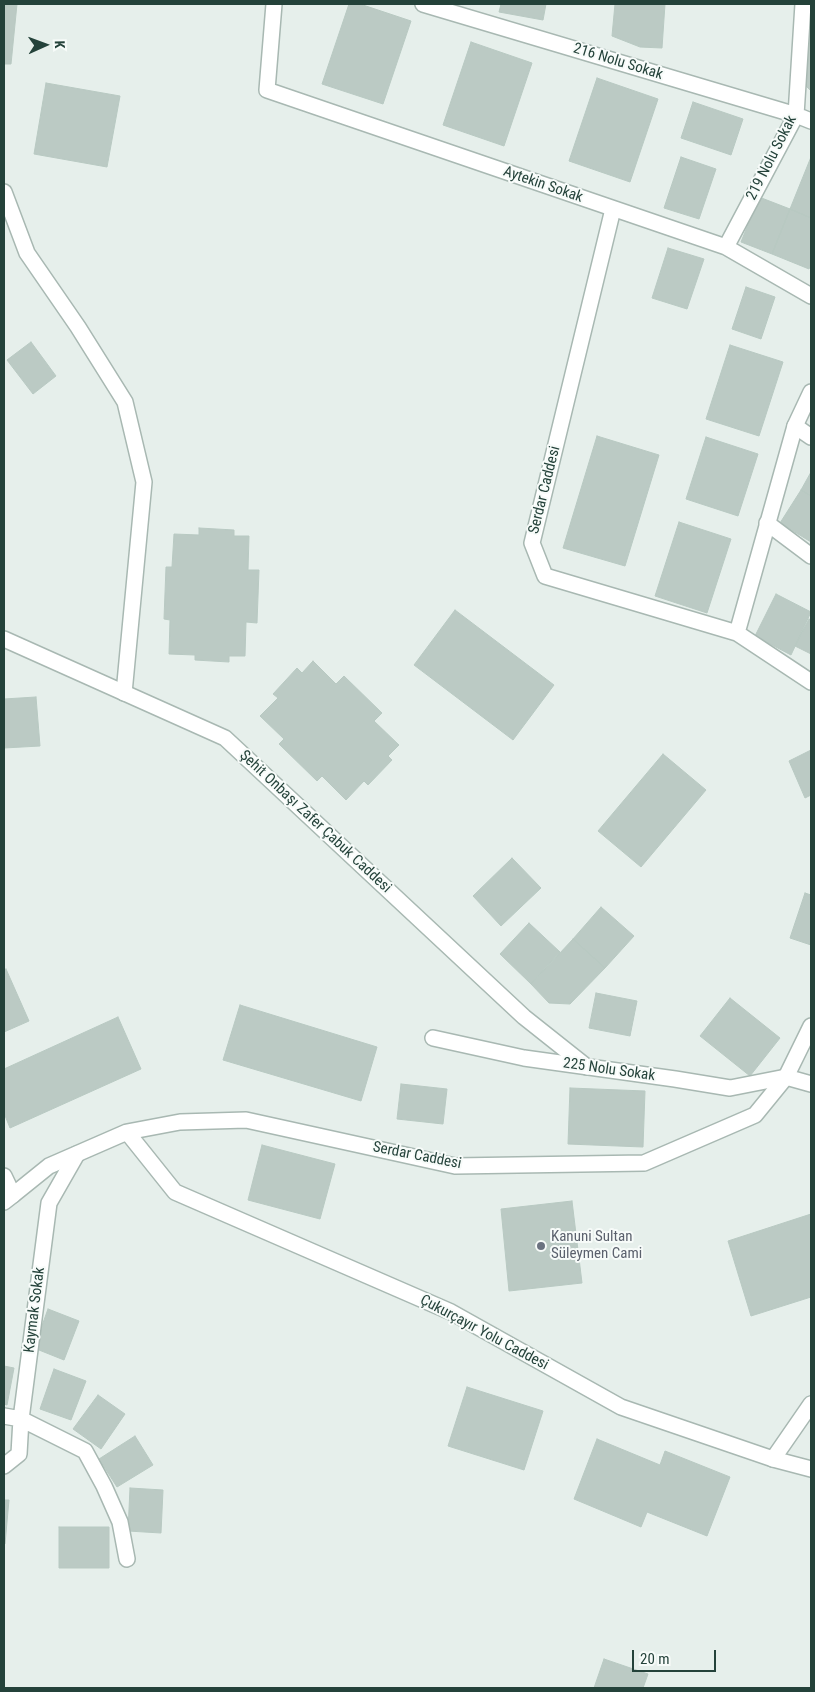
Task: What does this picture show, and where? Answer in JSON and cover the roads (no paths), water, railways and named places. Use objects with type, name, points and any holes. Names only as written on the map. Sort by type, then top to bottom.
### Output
[{"type":"street","name":"Aytekin Sokak","points":[[274,4],[267,90],[726,247],[811,296]]},
{"type":"street","name":"216 Nolu Sokak","points":[[423,4],[796,115],[811,122]]},
{"type":"street","name":"219 Nolu Sokak","points":[[726,247],[796,115],[802,4]]},
{"type":"street","points":[[4,192],[27,253],[78,327],[125,402],[144,482],[124,693]]},
{"type":"street","name":"Serdar Caddesi","points":[[613,209],[532,543],[545,576],[737,633],[811,682]]},
{"type":"street","points":[[737,633],[795,426],[811,392]]},
{"type":"street","points":[[795,426],[811,437]]},
{"type":"street","points":[[767,523],[811,556]]},
{"type":"street","name":"Şehit Onbaşı Zafer Çabuk Caddesi","points":[[4,639],[225,738],[524,1017],[587,1067]]},
{"type":"street","name":"Serdar Caddesi","points":[[8,1199],[49,1166],[127,1132],[180,1122],[246,1120],[455,1166],[644,1163],[755,1115],[786,1077],[811,1026]]},
{"type":"street","name":"225 Nolu Sokak","points":[[433,1038],[524,1058],[730,1088],[786,1077]]},
{"type":"street","points":[[786,1077],[811,1084]]},
{"type":"street","name":"Çukurçayır Yolu Caddesi","points":[[127,1132],[175,1192],[451,1312],[621,1407],[773,1459],[811,1469]]},
{"type":"street","name":"Kaymak Sokak","points":[[4,1466],[18,1454],[49,1203],[77,1154]]},
{"type":"street","points":[[4,1176],[8,1199]]},
{"type":"street","points":[[773,1459],[811,1404]]},
{"type":"street","points":[[4,1416],[21,1419],[84,1451],[104,1486],[120,1522],[127,1559]]},
{"type":"place","name":"Kanuni Sultan Süleymen Cami","points":[[541,1246]]}]
